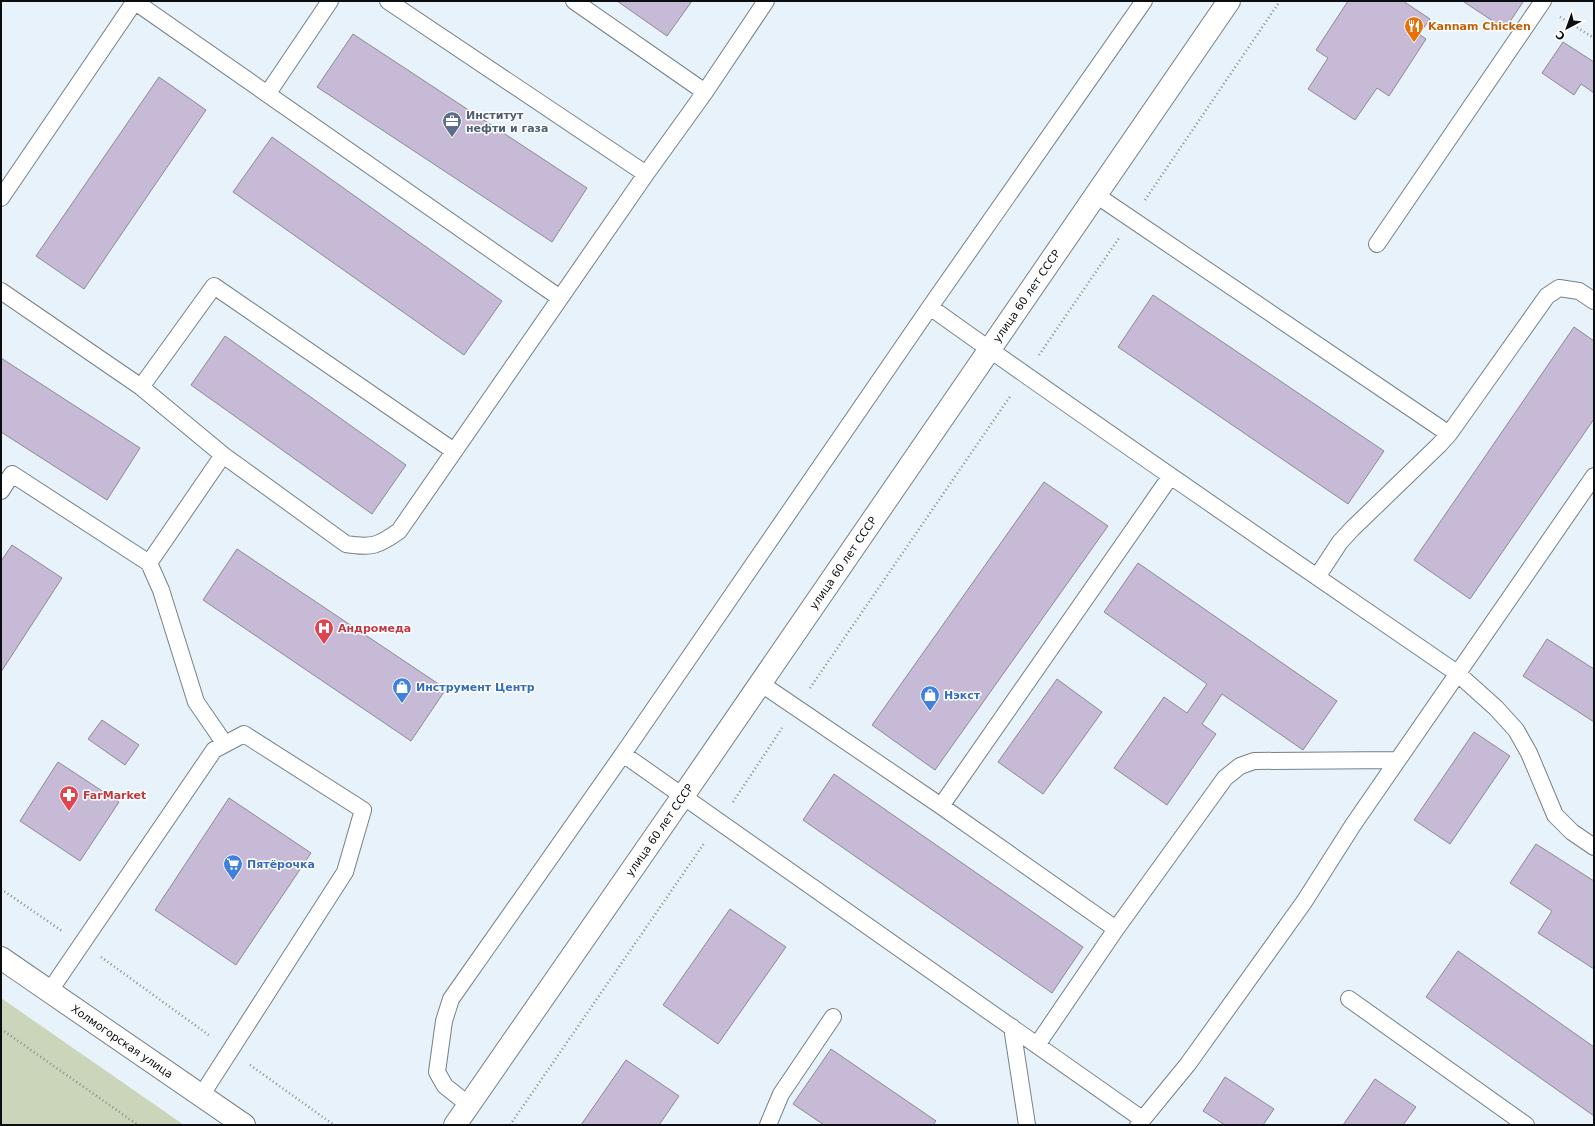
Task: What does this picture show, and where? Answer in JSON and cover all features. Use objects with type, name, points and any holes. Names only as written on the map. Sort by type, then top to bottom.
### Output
[{"type":"main road","name":"улица 60 лет СССР","points":[[456,1125],[684,796],[760,683],[1229,1]]},
{"type":"main road","name":"Холмогорская улица","points":[[1,958],[244,1125]]},
{"type":"lane","points":[[1,198],[135,1],[560,298]]},
{"type":"lane","points":[[268,93],[330,1]]},
{"type":"lane","points":[[388,1],[646,174]]},
{"type":"lane","points":[[574,1],[705,92]]},
{"type":"lane","points":[[1,291],[141,387],[223,456],[346,544],[364,547],[382,543],[399,531],[646,174],[705,92],[766,1]]},
{"type":"lane","points":[[469,1106],[445,1086],[437,1072],[444,1021],[451,999],[623,754],[930,307],[1144,1]]},
{"type":"lane","points":[[1378,244],[1541,3]]},
{"type":"lane","points":[[1096,194],[1448,434]]},
{"type":"lane","points":[[141,387],[214,286],[454,451]]},
{"type":"lane","points":[[1317,577],[1340,542],[1352,529],[1439,445],[1547,296],[1559,288],[1579,291],[1594,301]]},
{"type":"lane","points":[[930,307],[1170,477],[1457,673],[1496,708],[1516,730],[1529,753],[1555,815],[1572,832],[1594,847]]},
{"type":"lane","points":[[149,563],[223,456]]},
{"type":"lane","points":[[1,491],[7,471],[149,563],[161,590],[196,702],[225,744]]},
{"type":"lane","points":[[623,754],[1012,1027],[1140,1122],[1188,1064],[1295,915],[1397,760],[1594,476]]},
{"type":"lane","points":[[941,806],[1170,477]]},
{"type":"lane","points":[[760,683],[941,806],[1116,929]]},
{"type":"lane","points":[[50,992],[214,750],[244,734],[363,810],[345,872],[200,1096]]},
{"type":"lane","points":[[1037,1045],[1116,929],[1225,778],[1240,766],[1254,761],[1397,760]]},
{"type":"lane","points":[[1349,999],[1526,1125]]},
{"type":"lane","points":[[768,1125],[781,1094],[833,1017]]},
{"type":"lane","points":[[1012,1027],[1027,1125]]},
{"type":"path","points":[[510,1125],[720,821],[1280,1]]},
{"type":"path","points":[[1541,3],[1594,38]]},
{"type":"path","points":[[1,889],[82,944],[334,1125]]},
{"type":"path","points":[[1,1029],[138,1125]]},
{"type":"green space","points":[[1,998],[184,1125],[1,1125]]},
{"type":"building","points":[[617,1],[692,1],[667,36]]},
{"type":"building","points":[[1348,1],[1403,1],[1430,19],[1419,34],[1426,39],[1389,96],[1377,88],[1355,120],[1308,89],[1328,58],[1316,50]]},
{"type":"building","points":[[1464,2],[1523,2],[1505,29]]},
{"type":"building","name":"Институт нефти и газа","points":[[353,34],[587,188],[552,242],[317,87]]},
{"type":"building","points":[[1563,42],[1594,62],[1594,93],[1581,84],[1574,95],[1542,73]]},
{"type":"building","points":[[159,77],[206,110],[84,289],[36,256]]},
{"type":"building","points":[[272,137],[502,301],[464,355],[233,192]]},
{"type":"building","points":[[1153,295],[1384,451],[1348,504],[1118,347]]},
{"type":"building","points":[[1574,327],[1594,341],[1594,419],[1470,599],[1414,560]]},
{"type":"building","points":[[225,336],[406,465],[372,514],[191,385]]},
{"type":"building","points":[[1,358],[140,448],[107,500],[1,432]]},
{"type":"building","points":[[1044,482],[1108,526],[935,770],[872,725]]},
{"type":"building","points":[[12,545],[62,578],[1,672],[1,561]]},
{"type":"building","name":"Андромеда","points":[[237,549],[446,689],[411,741],[203,600]]},
{"type":"building","points":[[1138,563],[1337,701],[1303,750],[1222,694],[1202,724],[1216,734],[1167,805],[1114,768],[1164,697],[1187,713],[1207,684],[1104,612]]},
{"type":"building","points":[[1547,639],[1594,669],[1594,722],[1523,676]]},
{"type":"building","points":[[1057,679],[1102,712],[1043,794],[998,762]]},
{"type":"building","points":[[102,720],[139,745],[125,765],[88,739]]},
{"type":"building","points":[[1474,732],[1510,756],[1450,844],[1414,820]]},
{"type":"building","name":"FarMarket","points":[[58,762],[119,802],[80,861],[20,821]]},
{"type":"building","points":[[834,774],[1083,947],[1052,993],[803,820]]},
{"type":"building","name":"Пятёрочка","points":[[229,798],[311,853],[236,965],[155,910]]},
{"type":"building","points":[[1536,844],[1594,881],[1594,969],[1538,933],[1552,911],[1510,883]]},
{"type":"building","points":[[730,909],[786,947],[718,1044],[663,1005]]},
{"type":"building","points":[[1458,951],[1594,1047],[1594,1116],[1426,997]]},
{"type":"building","points":[[831,1049],[936,1121],[933,1125],[824,1125],[793,1104]]},
{"type":"building","points":[[626,1060],[679,1096],[659,1125],[581,1125]]},
{"type":"building","points":[[1225,1077],[1274,1109],[1263,1125],[1225,1125],[1203,1111]]},
{"type":"building","points":[[1375,1079],[1416,1107],[1403,1125],[1343,1125]]},
{"type":"place","name":"Kannam Chicken","points":[[1414,43]]},
{"type":"place","name":"Институт нефти и газа","points":[[452,138]]},
{"type":"place","name":"Андромеда","points":[[324,645]]},
{"type":"place","name":"Инструмент Центр","points":[[402,704]]},
{"type":"place","name":"Нэкст","points":[[930,712]]},
{"type":"place","name":"FarMarket","points":[[69,812]]},
{"type":"place","name":"Пятёрочка","points":[[233,881]]}]
